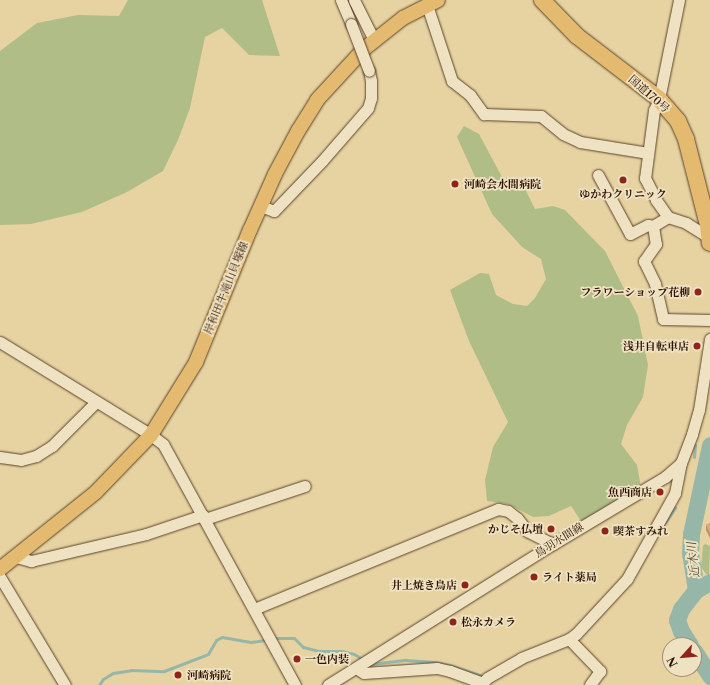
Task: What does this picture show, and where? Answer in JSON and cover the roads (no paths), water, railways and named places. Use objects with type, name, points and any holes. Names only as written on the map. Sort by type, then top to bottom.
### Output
[{"type":"highway","name":"国道170号","points":[[542,0],[577,36],[659,99],[678,121],[682,129],[710,243]]},
{"type":"main road","name":"岸和田牛滝山貝塚線","points":[[0,569],[96,492],[151,434],[196,362],[261,206],[286,153],[317,100],[342,70],[374,40],[398,22],[433,2]]},
{"type":"street","points":[[261,206],[274,211],[322,161],[368,108],[371,98],[371,81],[341,0]]},
{"type":"street","points":[[354,0],[374,40]]},
{"type":"street","points":[[679,0],[659,99],[654,110],[645,178],[656,200],[668,217],[686,223],[710,238]]},
{"type":"street","points":[[433,2],[452,81],[470,95],[484,114],[541,116],[563,134],[580,142],[648,153]]},
{"type":"street","points":[[598,175],[630,234],[648,225],[653,226],[668,217]]},
{"type":"street","points":[[653,226],[656,244],[644,261],[655,284],[663,319],[710,320]]},
{"type":"street","name":"鳥羽水間線","points":[[328,685],[553,544],[665,477],[681,463],[699,410],[710,339]]},
{"type":"street","points":[[0,342],[96,402],[151,434],[163,444],[295,685]]},
{"type":"street","points":[[0,457],[21,460],[36,456],[52,446],[96,402]]},
{"type":"street","points":[[356,668],[364,673],[436,668],[450,671],[482,684],[487,678],[521,658],[569,639],[586,624],[627,579],[675,494],[681,463]]},
{"type":"street","points":[[16,557],[31,561],[146,534],[305,486]]},
{"type":"street","points":[[254,610],[498,509],[508,511],[517,518],[527,531],[553,544]]},
{"type":"street","points":[[0,577],[65,685]]},
{"type":"street","points":[[569,639],[600,671],[590,685]]},
{"type":"waterway","points":[[694,457],[695,445]]},
{"type":"waterway","name":"近木川","points":[[696,590],[690,554],[691,534],[710,445]]},
{"type":"waterway","points":[[660,530],[675,508]]},
{"type":"waterway","name":"近木川","points":[[685,637],[677,620],[681,609],[696,590],[710,582]]},
{"type":"waterway","points":[[99,685],[103,679],[113,673],[131,670],[164,671],[208,654],[216,640],[222,637],[251,642],[265,640]]},
{"type":"waterway","points":[[276,638],[294,638],[303,647],[319,651],[342,651],[354,654],[362,659]]},
{"type":"waterway","points":[[371,664],[406,660],[434,662],[449,665],[482,676]]},
{"type":"waterway","name":"近木川","points":[[702,664],[710,676]]},
{"type":"place","name":"ゆかわクリニック","points":[[623,180]]},
{"type":"place","name":"河崎会水間病院","points":[[455,184]]},
{"type":"place","name":"フラワーショップ花柳","points":[[698,292]]},
{"type":"place","name":"浅井自転車店","points":[[697,346]]},
{"type":"place","name":"魚西商店","points":[[660,492]]},
{"type":"place","name":"かじそ仏壇","points":[[551,529]]},
{"type":"place","name":"喫茶すみれ","points":[[605,531]]},
{"type":"place","name":"ライト薬局","points":[[534,577]]},
{"type":"place","name":"井上焼き鳥店","points":[[465,585]]},
{"type":"place","name":"松永カメラ","points":[[453,622]]},
{"type":"place","name":"一色内装","points":[[297,659]]},
{"type":"place","name":"河崎病院","points":[[178,675]]}]
